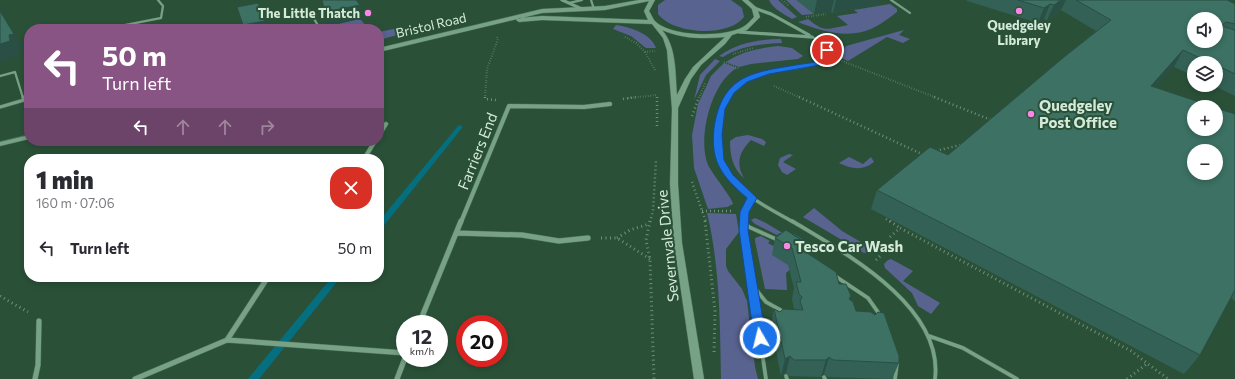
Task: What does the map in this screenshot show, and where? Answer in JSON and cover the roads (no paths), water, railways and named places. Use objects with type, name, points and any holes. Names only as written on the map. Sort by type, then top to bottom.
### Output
[{"type":"main road","name":"Bristol Road","points":[[384,49],[542,11],[594,9],[613,7],[647,0]]},
{"type":"main road","points":[[652,0],[645,10],[653,23],[672,32],[690,36],[730,34],[739,32],[753,24],[757,17],[754,8],[747,0]]},
{"type":"main road","name":"Bristol Road","points":[[489,24],[542,18],[653,23]]},
{"type":"main road","name":"Severnvale Drive","points":[[653,23],[666,38],[670,50],[675,109],[674,184],[678,243],[699,379]]},
{"type":"main road","name":"Severnvale Drive","points":[[675,109],[691,73],[699,64],[724,43],[730,34]]},
{"type":"main road","points":[[0,144],[24,138]]},
{"type":"street","points":[[562,0],[582,9]]},
{"type":"street","points":[[754,8],[783,20],[812,37]]},
{"type":"street","points":[[739,32],[812,37]]},
{"type":"street","name":"Farriers End","points":[[423,315],[509,106],[584,107],[610,104]]},
{"type":"street","points":[[457,233],[522,236],[559,241],[588,238]]},
{"type":"street","points":[[227,340],[265,282]]},
{"type":"street","points":[[35,379],[38,365],[39,322]]},
{"type":"street","points":[[135,379],[227,340],[396,352]]},
{"type":"street","points":[[397,379],[402,367]]},
{"type":"lane","points":[[133,24],[161,18],[163,6],[158,0]]},
{"type":"lane","points":[[569,3],[582,0]]},
{"type":"lane","points":[[591,0],[594,9]]},
{"type":"lane","points":[[891,0],[910,13]]},
{"type":"lane","points":[[309,10],[317,24]]},
{"type":"lane","points":[[812,37],[827,50],[825,57],[817,64],[754,76],[737,85],[725,100],[721,109],[718,135],[718,149],[723,168],[737,186],[752,198],[867,267],[904,302],[929,336],[935,358],[935,379]]},
{"type":"lane","points":[[0,76],[15,72],[24,100],[0,107]]},
{"type":"lane","points":[[752,198],[745,212],[743,221],[766,379]]},
{"type":"lane","points":[[743,221],[752,229],[766,233],[781,242]]},
{"type":"lane","points":[[831,273],[868,298],[884,321]]},
{"type":"lane","points":[[752,283],[760,297],[768,304],[776,309],[790,313]]},
{"type":"lane","points":[[768,304],[774,313]]},
{"type":"lane","points":[[929,336],[944,339],[971,352],[1017,379]]},
{"type":"lane","points":[[895,379],[897,360]]},
{"type":"waterway","points":[[384,220],[460,127]]},
{"type":"waterway","points":[[253,379],[333,282]]},
{"type":"place","name":"Quedgeley Library","points":[[1019,11]]},
{"type":"place","name":"The Little Thatch","points":[[368,13]]},
{"type":"place","name":"Quedgeley Post Office","points":[[1031,114]]},
{"type":"place","name":"Tesco Car Wash","points":[[787,246]]}]
